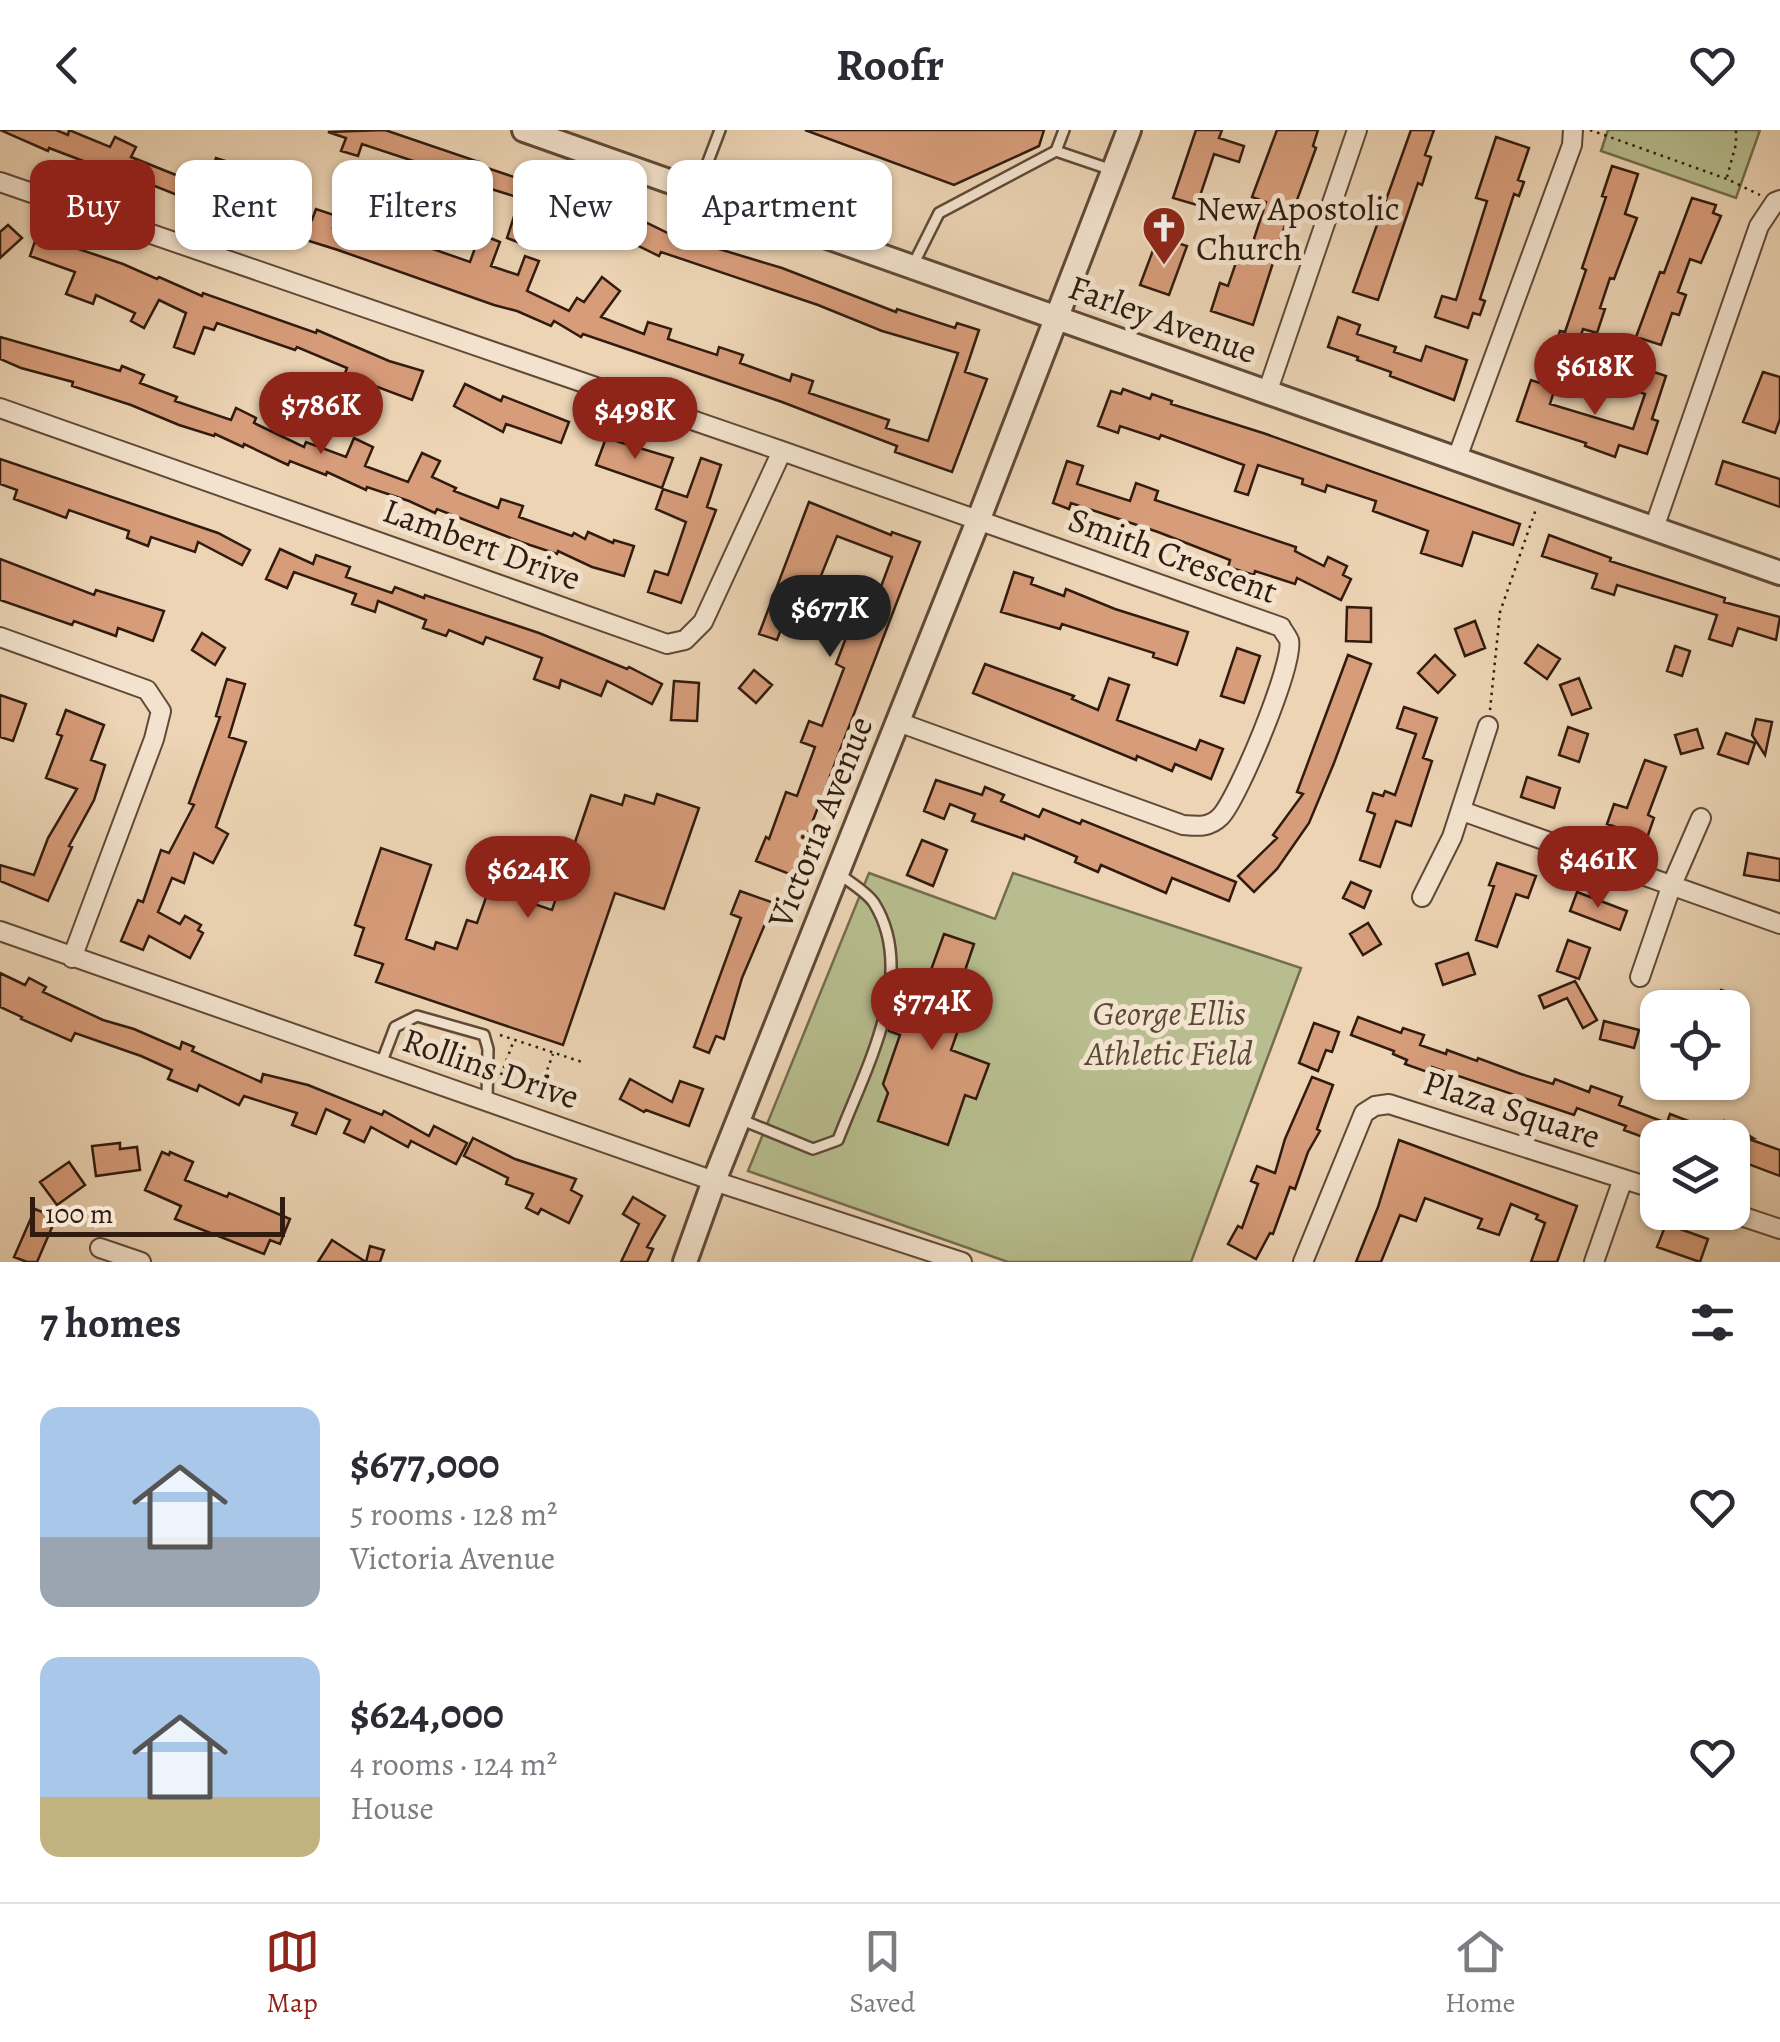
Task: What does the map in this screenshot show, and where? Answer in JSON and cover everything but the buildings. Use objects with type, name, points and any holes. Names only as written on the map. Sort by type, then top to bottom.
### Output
[{"type":"street","name":"Farley Avenue","points":[[524,130],[667,180]]},
{"type":"street","name":"Victoria Avenue","points":[[686,1262],[714,1181],[1129,130]]},
{"type":"street","points":[[1267,393],[1358,130]]},
{"type":"street","points":[[1457,458],[1572,145],[1574,130]]},
{"type":"street","points":[[0,182],[978,520]]},
{"type":"street","points":[[1654,528],[1759,226],[1777,201]]},
{"type":"street","name":"Farley Avenue","points":[[864,250],[1780,573]]},
{"type":"street","name":"Lambert Drive","points":[[0,408],[667,644],[685,640],[703,622],[782,451]]},
{"type":"street","name":"Smith Crescent","points":[[898,722],[1183,824],[1203,827],[1222,816],[1258,744],[1288,658],[1289,640],[1280,627],[978,520]]},
{"type":"street","points":[[0,637],[147,690],[161,711],[72,958]]},
{"type":"street","points":[[1422,897],[1462,811],[1488,726]]},
{"type":"street","points":[[1462,811],[1780,924]]},
{"type":"street","points":[[1640,978],[1671,887],[1701,818]]},
{"type":"street","name":"Rollins Drive","points":[[0,931],[714,1181],[962,1262]]},
{"type":"street","name":"Plaza Square","points":[[1302,1262],[1364,1113],[1374,1106],[1389,1104],[1640,1184]]},
{"type":"street","name":"Plaza Square","points":[[1594,1262],[1624,1179]]},
{"type":"street","points":[[1750,1219],[1780,1229]]},
{"type":"street","points":[[100,1248],[141,1262]]},
{"type":"lane","points":[[709,160],[720,130]]},
{"type":"lane","points":[[912,267],[939,213],[1056,151],[1064,130]]},
{"type":"lane","points":[[1056,151],[1113,171]]},
{"type":"lane","points":[[740,1119],[813,1149],[838,1140],[890,1000],[890,943],[873,901],[836,872]]},
{"type":"lane","points":[[381,1064],[396,1027],[417,1016],[484,1035],[488,1049],[486,1100]]},
{"type":"path","points":[[1589,130],[1605,132],[1777,201]]},
{"type":"path","points":[[1727,179],[1736,130]]},
{"type":"path","points":[[1488,726],[1500,612],[1536,508]]},
{"type":"path","points":[[484,1035],[514,1038],[585,1063]]},
{"type":"path","points":[[486,1100],[494,1095],[514,1038]]},
{"type":"path","points":[[530,1116],[553,1052]]},
{"type":"green space","points":[[1608,130],[1760,130],[1736,198],[1601,151]]},
{"type":"green space","name":"George Ellis Athletic Field","points":[[869,873],[995,919],[1013,873],[1301,968],[1191,1262],[1008,1262],[748,1171]]},
{"type":"place","name":"New Apostolic Church","points":[[1164,266]]}]
